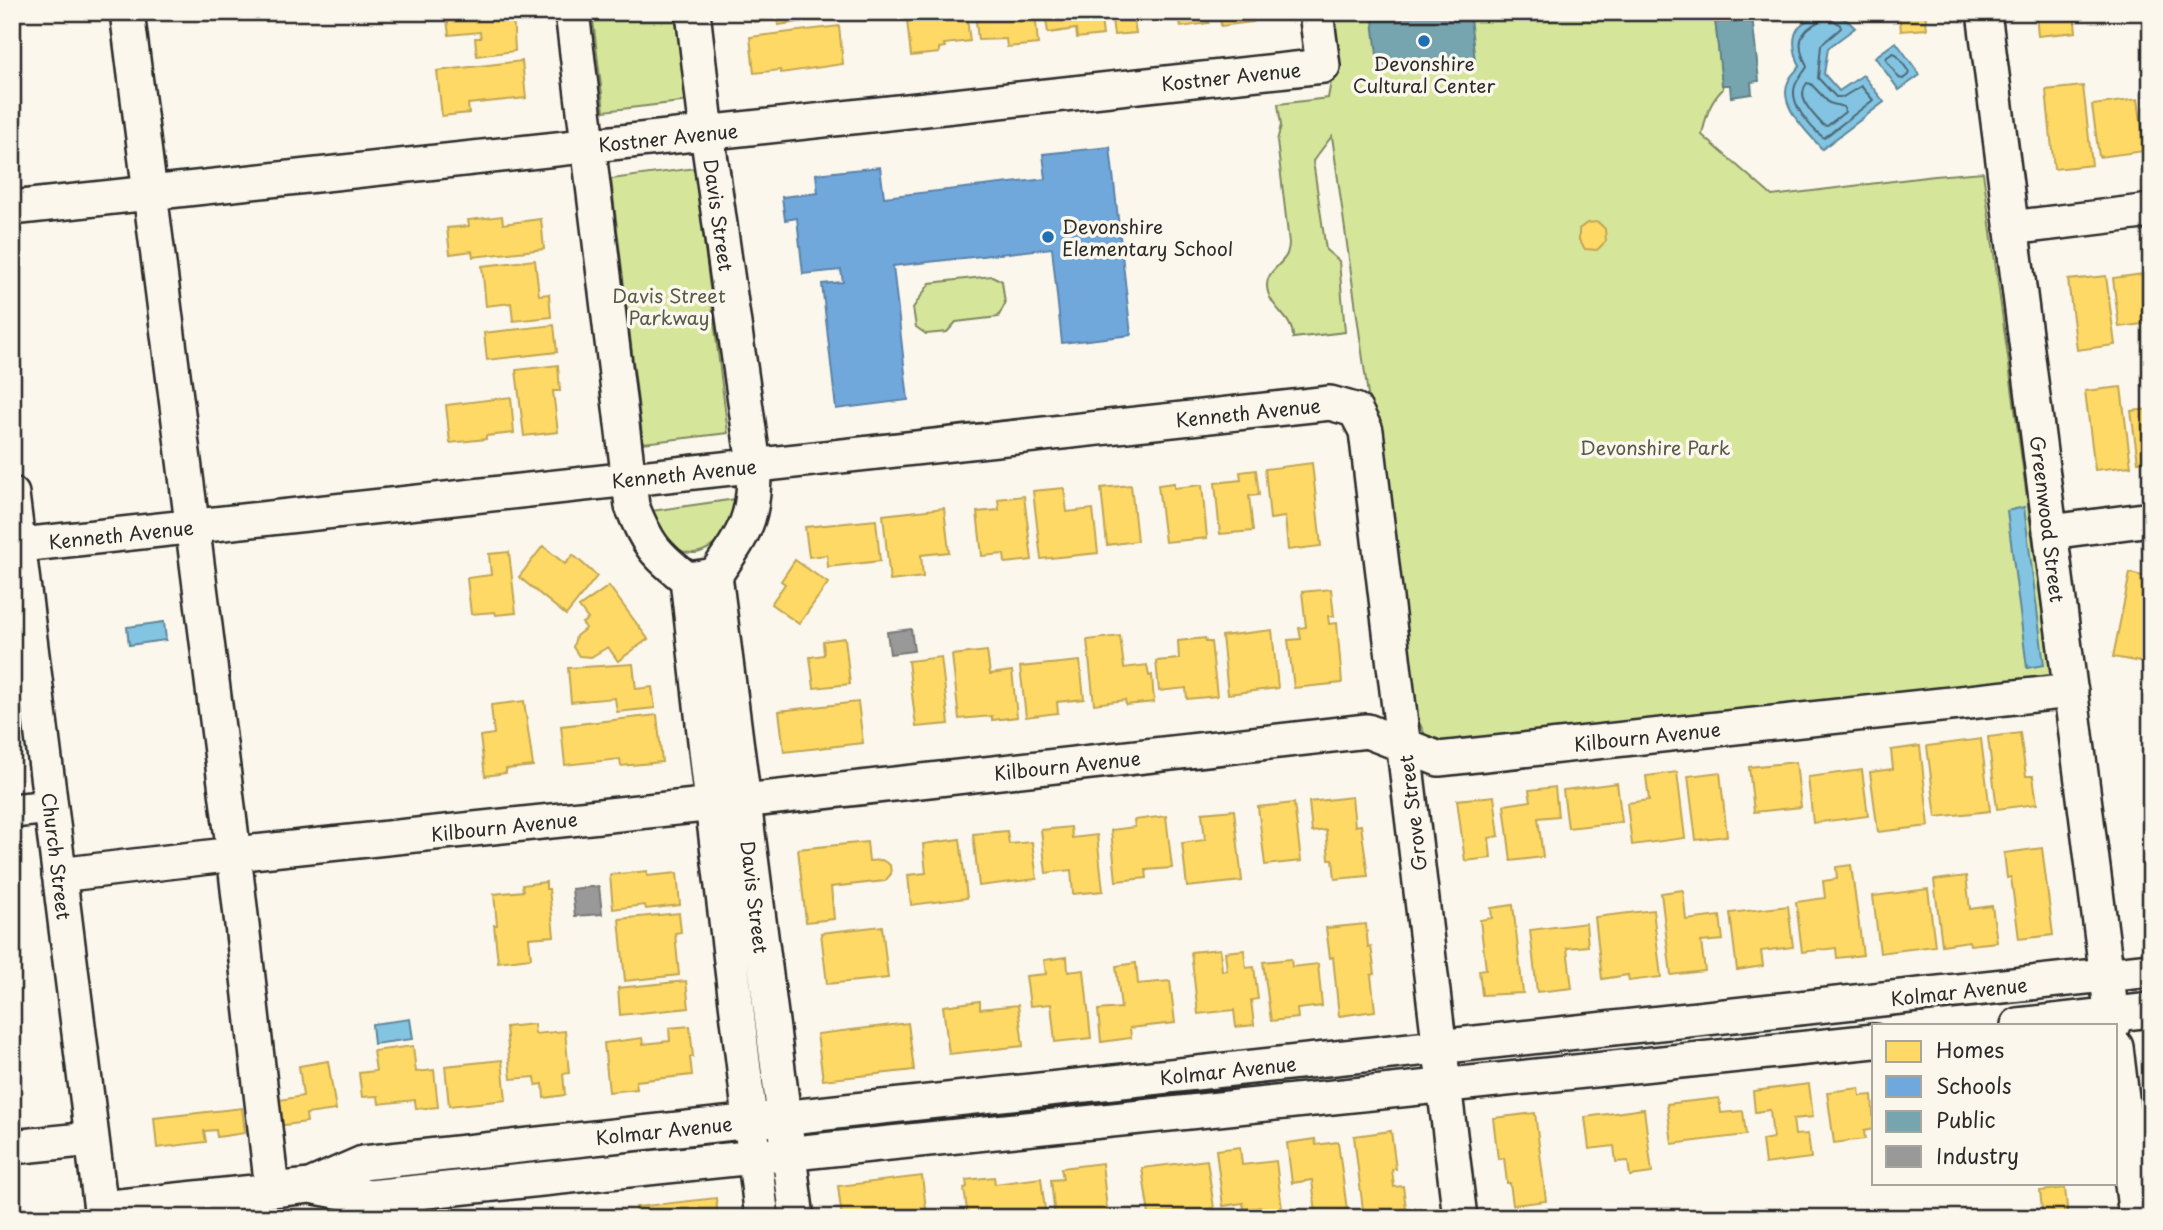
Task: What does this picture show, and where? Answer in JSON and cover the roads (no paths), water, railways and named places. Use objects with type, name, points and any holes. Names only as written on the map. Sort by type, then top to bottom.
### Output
[{"type":"street","points":[[127,12],[234,853],[272,1190]]},
{"type":"street","points":[[572,12],[632,506],[644,534],[661,558],[701,577]]},
{"type":"street","name":"Davis Street","points":[[693,12],[707,133],[754,465],[755,496],[750,519],[739,541],[701,577],[727,802],[749,1121],[762,1218]]},
{"type":"street","name":"Kostner Avenue","points":[[12,208],[1323,66],[1316,12]]},
{"type":"street","name":"Greenwood Street","points":[[1984,12],[2113,1024]]},
{"type":"street","points":[[2011,228],[2151,211]]},
{"type":"street","name":"Kenneth Avenue","points":[[15,545],[1330,403],[1355,411]]},
{"type":"street","name":"Grove Street","points":[[1355,411],[1366,431],[1460,1218]]},
{"type":"street","name":"Church Street","points":[[12,494],[15,545],[102,1213]]},
{"type":"street","points":[[2050,532],[2151,519]]},
{"type":"street","name":"Kilbourn Avenue","points":[[59,875],[234,853],[1367,731],[1439,759],[2070,691]]},
{"type":"street","name":"Davis Street","points":[[727,802],[784,1117],[797,1218]]},
{"type":"street","points":[[12,811],[51,807]]},
{"type":"street","name":"Kolmar Avenue","points":[[310,1186],[363,1163],[2151,970]]},
{"type":"street","name":"Kolmar Avenue","points":[[2118,1027],[2151,1010]]},
{"type":"street","name":"Kolmar Avenue","points":[[102,1213],[310,1186],[369,1197],[1872,1041]]},
{"type":"street","name":"Greenwood Street","points":[[2118,1063],[2136,1218]]},
{"type":"street","points":[[12,1147],[92,1139]]},
{"type":"water","points":[[1835,14],[1855,28],[1828,48],[1824,74],[1839,91],[1863,75],[1884,102],[1822,149],[1795,118],[1786,89],[1790,78],[1800,66],[1794,44],[1798,28],[1812,18]]},
{"type":"water","points":[[1896,42],[1920,75],[1899,90],[1875,57]]},
{"type":"water","points":[[2024,507],[2044,665],[2027,668],[2007,511]]},
{"type":"water","points":[[164,622],[166,640],[129,645],[127,627]]},
{"type":"water","points":[[410,1019],[413,1039],[374,1044],[372,1024]]},
{"type":"place","name":"Devonshire Cultural Center","points":[[1424,41]]},
{"type":"place","name":"Devonshire Elementary School","points":[[1048,237]]},
{"type":"park label","name":"Davis Street Parkway","points":[[669,306]]},
{"type":"park label","name":"Devonshire Park","points":[[1655,447]]}]
